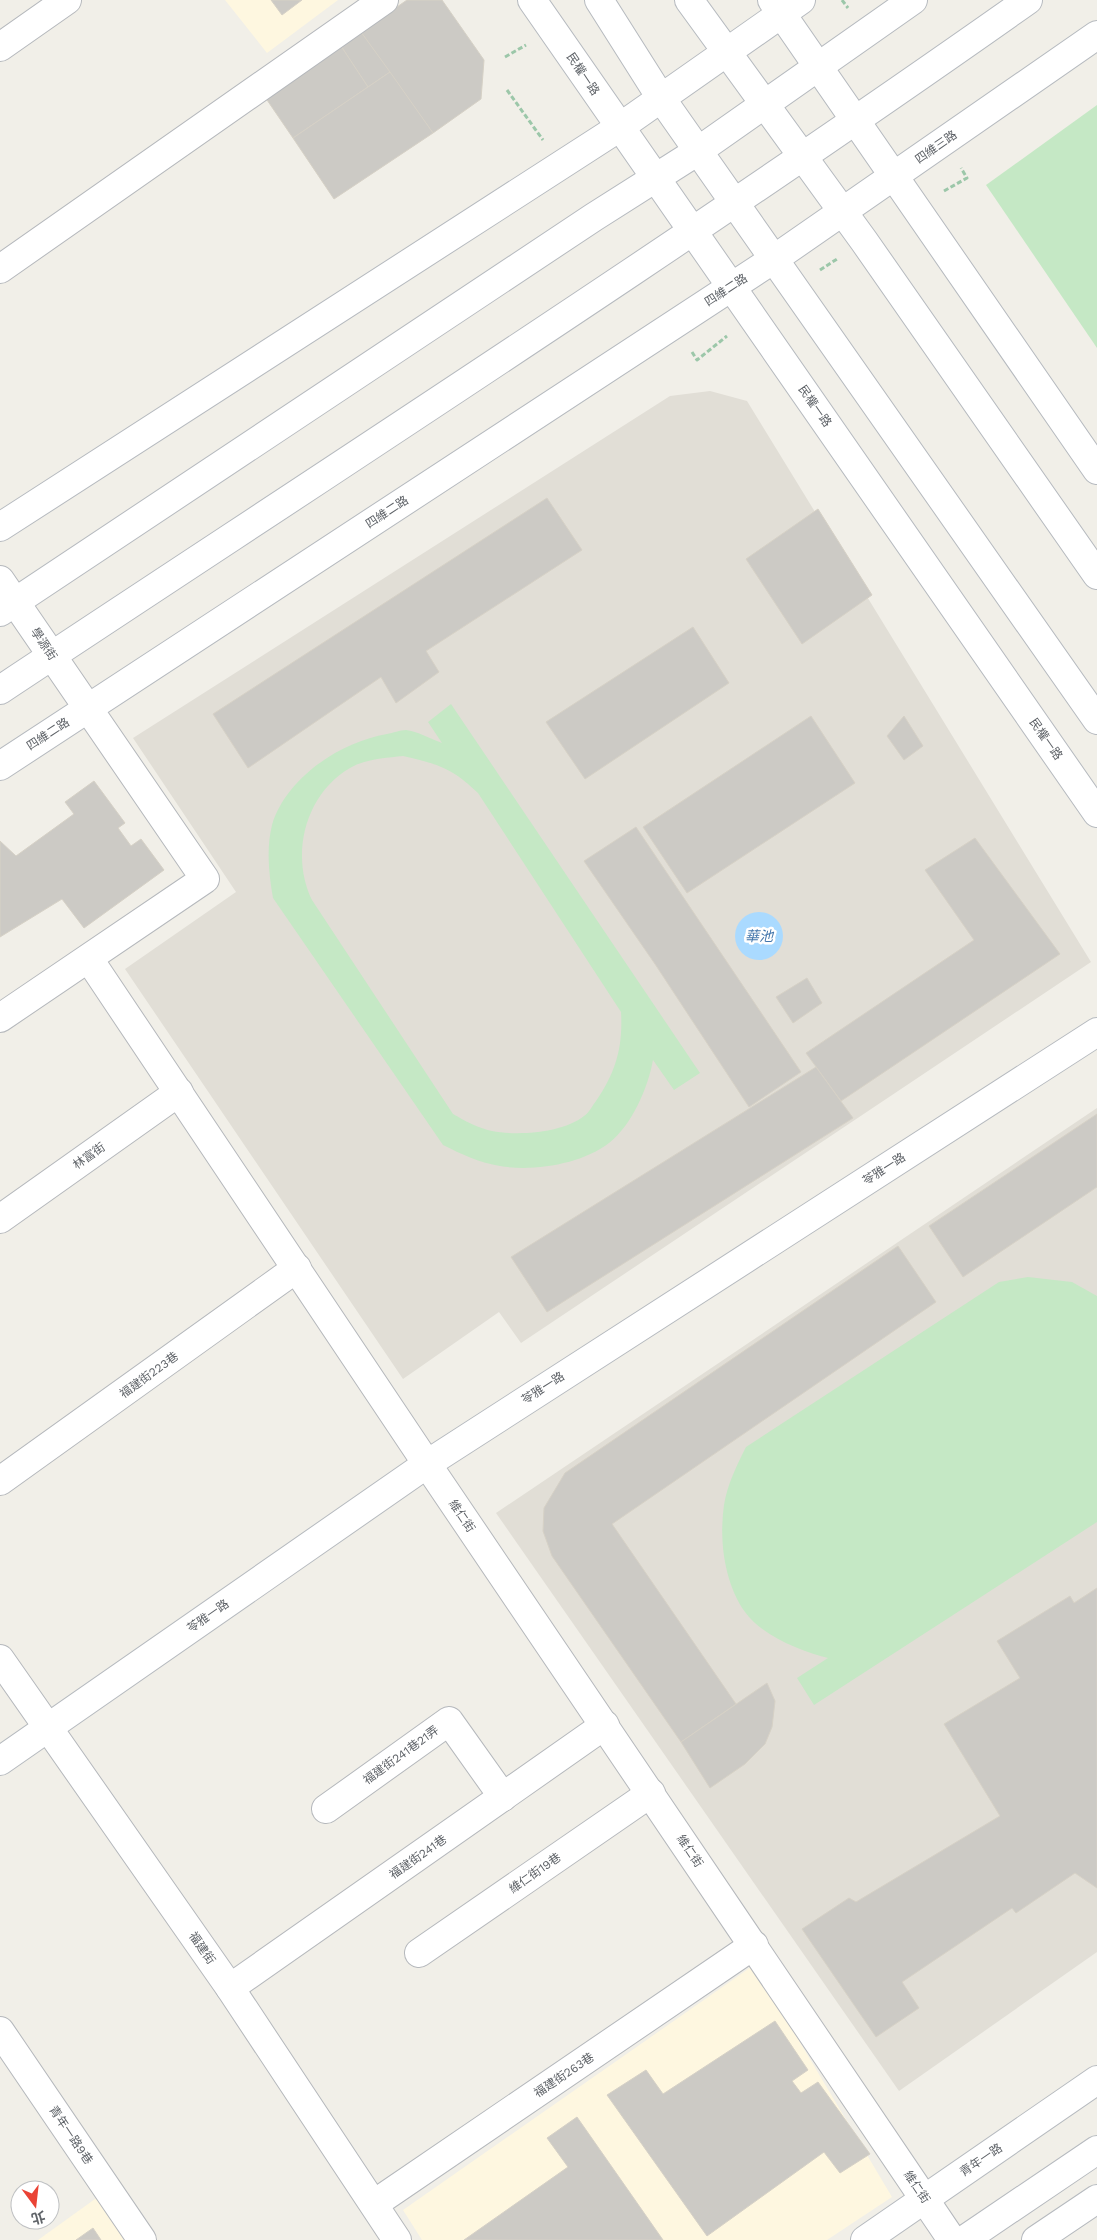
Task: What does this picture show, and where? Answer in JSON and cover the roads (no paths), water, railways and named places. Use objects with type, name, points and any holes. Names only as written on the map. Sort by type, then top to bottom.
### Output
[{"type":"street","points":[[0,47],[67,0]]},
{"type":"street","points":[[0,269],[384,0]]},
{"type":"street","name":"民權一路","points":[[532,0],[1097,813]]},
{"type":"street","points":[[599,0],[660,98],[1097,720]]},
{"type":"street","points":[[690,0],[864,241],[1097,575]]},
{"type":"street","points":[[8,607],[698,151],[913,0]]},
{"type":"street","points":[[0,690],[734,204],[856,122],[1028,0]]},
{"type":"street","points":[[0,527],[620,127],[727,52],[785,4],[818,67],[917,206],[1097,470]]},
{"type":"street","name":"四維三路","points":[[774,259],[1097,35]]},
{"type":"street","name":"四維二路","points":[[0,766],[774,259]]},
{"type":"street","name":"學源街","points":[[0,580],[8,607],[52,656],[205,879],[89,959]]},
{"type":"street","points":[[0,1018],[89,959]]},
{"type":"street","name":"維仁街","points":[[89,959],[426,1464],[605,1725],[952,2240]]},
{"type":"street","name":"苓雅一路","points":[[0,1761],[426,1464],[1097,1032]]},
{"type":"street","name":"林富街","points":[[0,1219],[179,1092]]},
{"type":"street","name":"福建街223巷","points":[[0,1481],[297,1268]]},
{"type":"street","name":"福建街","points":[[0,1659],[47,1729],[230,1988],[397,2240]]},
{"type":"street","name":"福建街241巷21弄","points":[[326,1809],[449,1721],[503,1797]]},
{"type":"street","name":"福建街241巷","points":[[230,1988],[605,1725]]},
{"type":"street","name":"維仁街19巷","points":[[419,1953],[651,1793]]},
{"type":"street","name":"福建街263巷","points":[[374,2204],[754,1945]]},
{"type":"street","name":"青年一路9巷","points":[[0,2031],[142,2240]]},
{"type":"street","name":"青年一路","points":[[865,2240],[1097,2080]]},
{"type":"street","points":[[964,2240],[1097,2150]]},
{"type":"street","points":[[1036,2240],[1097,2199]]},
{"type":"water","name":"華池","points":[[759,912],[768,914],[776,919],[781,927],[783,936],[781,945],[776,953],[768,958],[759,960],[750,958],[742,953],[737,945],[735,936],[737,927],[742,919],[750,914]]}]
